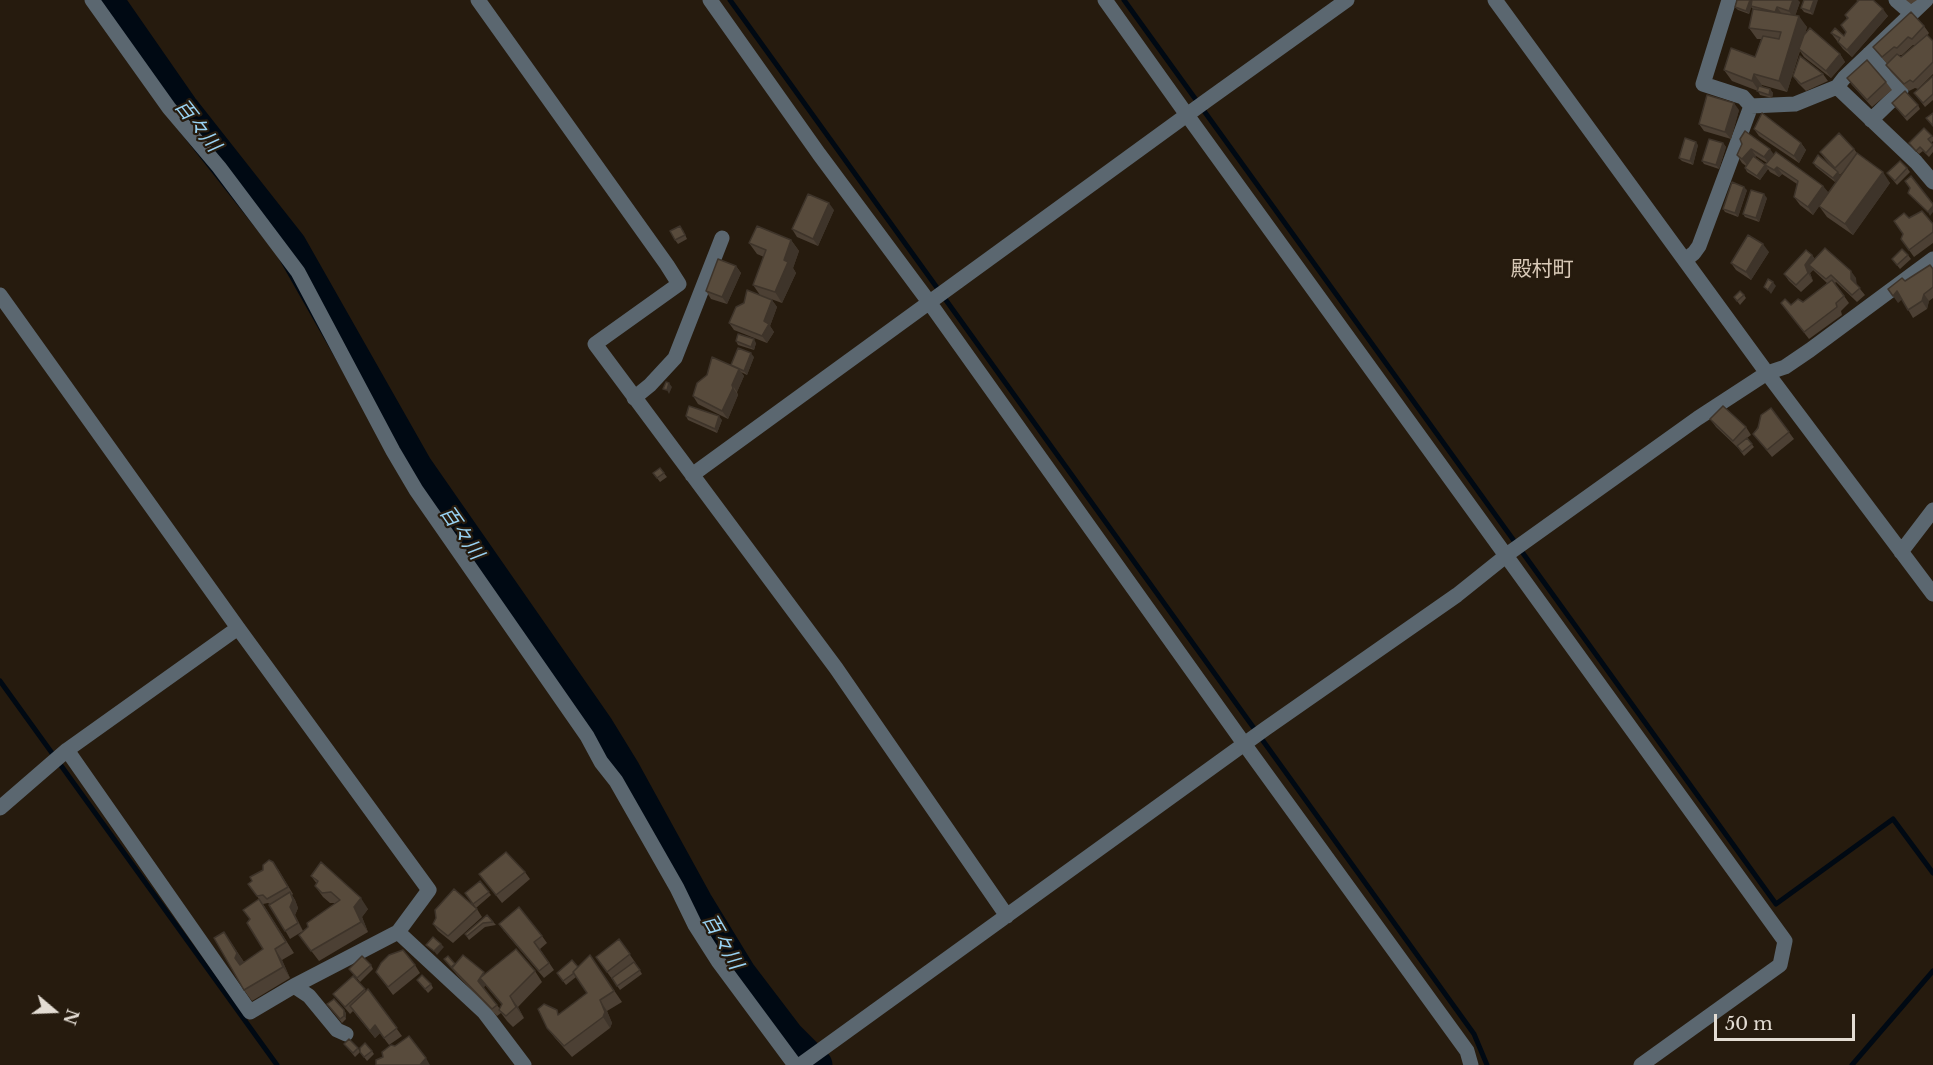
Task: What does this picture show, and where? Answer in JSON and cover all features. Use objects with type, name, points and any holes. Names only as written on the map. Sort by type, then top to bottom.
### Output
[{"type":"street","points":[[92,0],[169,108],[226,177],[298,272],[393,452],[416,490],[616,781],[677,888],[695,926],[718,961],[797,1065],[1265,729],[1457,595],[1514,550],[1698,418],[1767,373],[1785,367],[1933,259]]},
{"type":"street","points":[[478,0],[668,265],[679,284],[698,298]]},
{"type":"street","points":[[710,0],[819,154],[931,300],[1248,742],[1467,1051],[1471,1065]]},
{"type":"street","points":[[1105,0],[1514,550],[1785,941],[1780,965],[1641,1065]]},
{"type":"street","points":[[692,475],[1347,0]]},
{"type":"street","points":[[1495,0],[1767,373],[1933,594]]},
{"type":"street","points":[[1729,0],[1703,84],[1743,98],[1751,106],[1795,104],[1837,87],[1926,0]]},
{"type":"street","points":[[1896,0],[1911,13]]},
{"type":"street","points":[[1869,54],[1901,91],[1871,120]]},
{"type":"street","points":[[1837,87],[1916,162],[1933,182]]},
{"type":"street","points":[[1685,260],[1699,246],[1751,106]]},
{"type":"street","points":[[634,398],[650,385],[675,358],[722,238]]},
{"type":"street","points":[[679,284],[595,344],[836,668],[1007,916]]},
{"type":"street","points":[[0,295],[237,628],[429,890],[398,932],[294,986],[250,1012],[67,750]]},
{"type":"street","points":[[1901,552],[1933,510]]},
{"type":"street","points":[[0,808],[67,750],[237,628]]},
{"type":"street","points":[[398,932],[484,1012],[524,1065]]},
{"type":"street","points":[[294,986],[309,996],[337,1030],[346,1034]]},
{"type":"building","points":[[1737,0],[1750,0],[1746,11],[1735,7]]},
{"type":"building","points":[[1752,0],[1793,0],[1789,11],[1777,7],[1775,12],[1751,6]]},
{"type":"building","points":[[1804,0],[1814,0],[1810,11],[1801,8]]},
{"type":"building","points":[[1859,0],[1873,0],[1883,9],[1847,50],[1838,42],[1840,38],[1831,33],[1835,28],[1844,36],[1846,32],[1841,25],[1848,18],[1845,15]]},
{"type":"building","points":[[1753,9],[1799,16],[1779,81],[1754,74],[1752,81],[1724,70],[1731,48],[1755,57],[1763,36],[1779,39],[1781,32],[1749,28]]},
{"type":"building","points":[[1911,12],[1924,26],[1912,39],[1908,37],[1897,48],[1894,47],[1882,57],[1873,47]]},
{"type":"building","points":[[1810,28],[1840,54],[1826,71],[1799,49],[1804,35]]},
{"type":"building","points":[[1927,35],[1933,41],[1933,62],[1913,82],[1910,80],[1904,84],[1886,65],[1897,54],[1901,57]]},
{"type":"building","points":[[1800,56],[1823,74],[1801,84],[1793,76]]},
{"type":"building","points":[[1867,60],[1886,82],[1867,100],[1847,78]]},
{"type":"building","points":[[1933,76],[1933,94],[1923,103],[1914,93]]},
{"type":"building","points":[[1759,86],[1770,89],[1769,95],[1757,91]]},
{"type":"building","points":[[1905,91],[1918,105],[1905,117],[1892,103]]},
{"type":"building","points":[[1707,95],[1734,103],[1725,132],[1699,124]]},
{"type":"building","points":[[1762,113],[1801,143],[1794,156],[1754,129]]},
{"type":"building","points":[[1933,113],[1933,126],[1926,118]]},
{"type":"building","points":[[1924,128],[1932,136],[1928,139],[1933,145],[1926,153],[1920,147],[1916,151],[1909,143]]},
{"type":"building","points":[[1745,131],[1770,149],[1764,157],[1751,149],[1742,159],[1737,155],[1742,144],[1740,139]]},
{"type":"building","points":[[1839,133],[1854,149],[1835,168],[1820,152]]},
{"type":"building","points":[[1685,138],[1696,142],[1690,161],[1679,158]]},
{"type":"building","points":[[1709,139],[1723,143],[1716,165],[1702,161]]},
{"type":"building","points":[[1776,152],[1823,186],[1808,207],[1794,197],[1798,181],[1777,167],[1774,170],[1765,165]]},
{"type":"building","points":[[1857,153],[1883,172],[1845,224],[1819,206]]},
{"type":"building","points":[[1818,155],[1838,172],[1833,178],[1813,163]]},
{"type":"building","points":[[1753,156],[1765,165],[1757,176],[1745,168]]},
{"type":"building","points":[[1900,161],[1907,168],[1895,181],[1887,173]]},
{"type":"building","points":[[1911,176],[1933,204],[1928,212],[1908,193],[1910,188],[1905,181]]},
{"type":"building","points":[[1732,182],[1744,187],[1735,213],[1723,209]]},
{"type":"building","points":[[1751,190],[1764,194],[1756,218],[1743,214]]},
{"type":"building","points":[[808,194],[829,203],[813,239],[792,229]]},
{"type":"building","points":[[1922,211],[1933,224],[1933,232],[1909,250],[1901,239],[1903,234],[1894,221],[1904,213],[1909,218]]},
{"type":"building","points":[[680,226],[685,235],[675,240],[670,231]]},
{"type":"building","points":[[757,226],[791,240],[784,260],[788,262],[775,292],[753,285],[766,250],[749,243]]},
{"type":"building","points":[[1748,235],[1763,244],[1746,272],[1731,263]]},
{"type":"building","points":[[1825,248],[1851,271],[1851,279],[1860,288],[1852,295],[1831,275],[1826,279],[1809,265]]},
{"type":"building","points":[[1902,249],[1908,255],[1897,265],[1892,259]]},
{"type":"building","points":[[1806,250],[1812,255],[1805,265],[1808,273],[1796,285],[1784,274]]},
{"type":"building","points":[[718,259],[736,266],[722,297],[706,291]]},
{"type":"building","points":[[1930,265],[1933,269],[1933,287],[1924,294],[1922,301],[1908,310],[1897,291],[1893,296],[1888,289],[1902,278],[1905,281]]},
{"type":"building","points":[[1768,279],[1773,282],[1768,290],[1764,287]]},
{"type":"building","points":[[1832,280],[1844,296],[1836,303],[1837,307],[1804,332],[1781,303],[1785,299],[1791,305],[1798,299],[1803,302]]},
{"type":"building","points":[[747,290],[772,300],[764,321],[769,324],[762,336],[729,323],[736,307],[744,303]]},
{"type":"building","points":[[1740,291],[1744,295],[1737,301],[1734,297]]},
{"type":"building","points":[[738,334],[754,339],[751,347],[736,341]]},
{"type":"building","points":[[738,348],[751,353],[744,371],[731,365]]},
{"type":"building","points":[[712,357],[739,369],[722,411],[693,396],[697,383],[707,375]]},
{"type":"building","points":[[666,382],[669,383],[667,390],[663,389]]},
{"type":"building","points":[[689,406],[719,416],[715,429],[686,416]]},
{"type":"building","points":[[1723,406],[1746,427],[1733,441],[1710,419]]},
{"type":"building","points":[[1771,408],[1789,432],[1767,450],[1753,434],[1758,428],[1761,415]]},
{"type":"building","points":[[1747,438],[1752,444],[1742,452],[1737,446]]},
{"type":"building","points":[[660,468],[664,473],[657,478],[653,473]]},
{"type":"building","points":[[506,852],[525,872],[496,895],[479,874]]},
{"type":"building","points":[[269,860],[273,862],[288,887],[267,899],[263,895],[257,896],[248,884],[252,881],[250,877],[263,870],[263,865]]},
{"type":"building","points":[[321,862],[361,898],[354,907],[361,922],[311,951],[299,935],[308,927],[307,923],[340,900],[331,892],[322,893],[315,886],[318,881],[311,876]]},
{"type":"building","points":[[480,881],[489,892],[473,904],[465,893]]},
{"type":"building","points":[[454,889],[477,909],[448,936],[433,924],[436,918],[435,910]]},
{"type":"building","points":[[290,892],[293,900],[290,907],[298,923],[285,931],[269,905]]},
{"type":"building","points":[[259,899],[286,942],[275,949],[283,967],[244,990],[214,938],[224,932],[237,953],[235,958],[240,965],[263,949],[247,923],[250,919],[243,910]]},
{"type":"building","points":[[519,907],[542,936],[534,942],[549,963],[539,971],[499,924]]},
{"type":"building","points":[[487,915],[493,922],[483,923],[467,936],[465,934]]},
{"type":"building","points":[[433,937],[441,944],[434,951],[426,945]]},
{"type":"building","points":[[619,939],[630,954],[607,972],[596,957]]},
{"type":"building","points":[[516,949],[535,971],[510,996],[516,1007],[506,1016],[499,1010],[502,1004],[480,978]]},
{"type":"building","points":[[403,950],[415,965],[388,987],[376,972],[389,955]]},
{"type":"building","points":[[463,955],[484,972],[478,981],[497,1005],[492,1009],[452,968]]},
{"type":"building","points":[[590,955],[614,991],[600,1000],[605,1012],[603,1017],[564,1046],[547,1028],[538,1009],[544,1004],[557,1010],[558,1015],[587,993],[573,972]]},
{"type":"building","points":[[362,956],[371,965],[357,978],[349,969]]},
{"type":"building","points":[[448,956],[455,964],[451,967],[444,959]]},
{"type":"building","points":[[572,960],[578,967],[563,981],[557,973]]},
{"type":"building","points":[[634,962],[640,970],[617,986],[612,978]]},
{"type":"building","points":[[422,975],[431,984],[425,989],[417,980]]},
{"type":"building","points":[[353,976],[365,989],[345,1007],[333,994]]},
{"type":"building","points":[[368,989],[397,1028],[384,1038],[375,1025],[370,1031],[350,1006]]},
{"type":"building","points":[[334,999],[344,1010],[344,1016],[340,1019],[327,1004]]},
{"type":"building","points":[[409,1036],[426,1058],[420,1065],[376,1065],[376,1060],[383,1057],[382,1052]]},
{"type":"building","points":[[349,1039],[358,1048],[353,1053],[344,1044]]},
{"type":"building","points":[[365,1043],[372,1051],[364,1057],[360,1048]]},
{"type":"waterway","name":"百々川","points":[[107,0],[182,108],[290,245],[416,467],[597,727],[624,771],[696,902],[740,974],[788,1037],[816,1065]]},
{"type":"waterway","points":[[730,0],[1474,1034],[1487,1065]]},
{"type":"waterway","points":[[1124,0],[1776,904],[1893,819],[1933,873]]},
{"type":"waterway","points":[[0,681],[277,1065]]},
{"type":"waterway","points":[[1852,1065],[1933,971]]},
{"type":"district","name":"殿村町","points":[[1542,270]]}]
